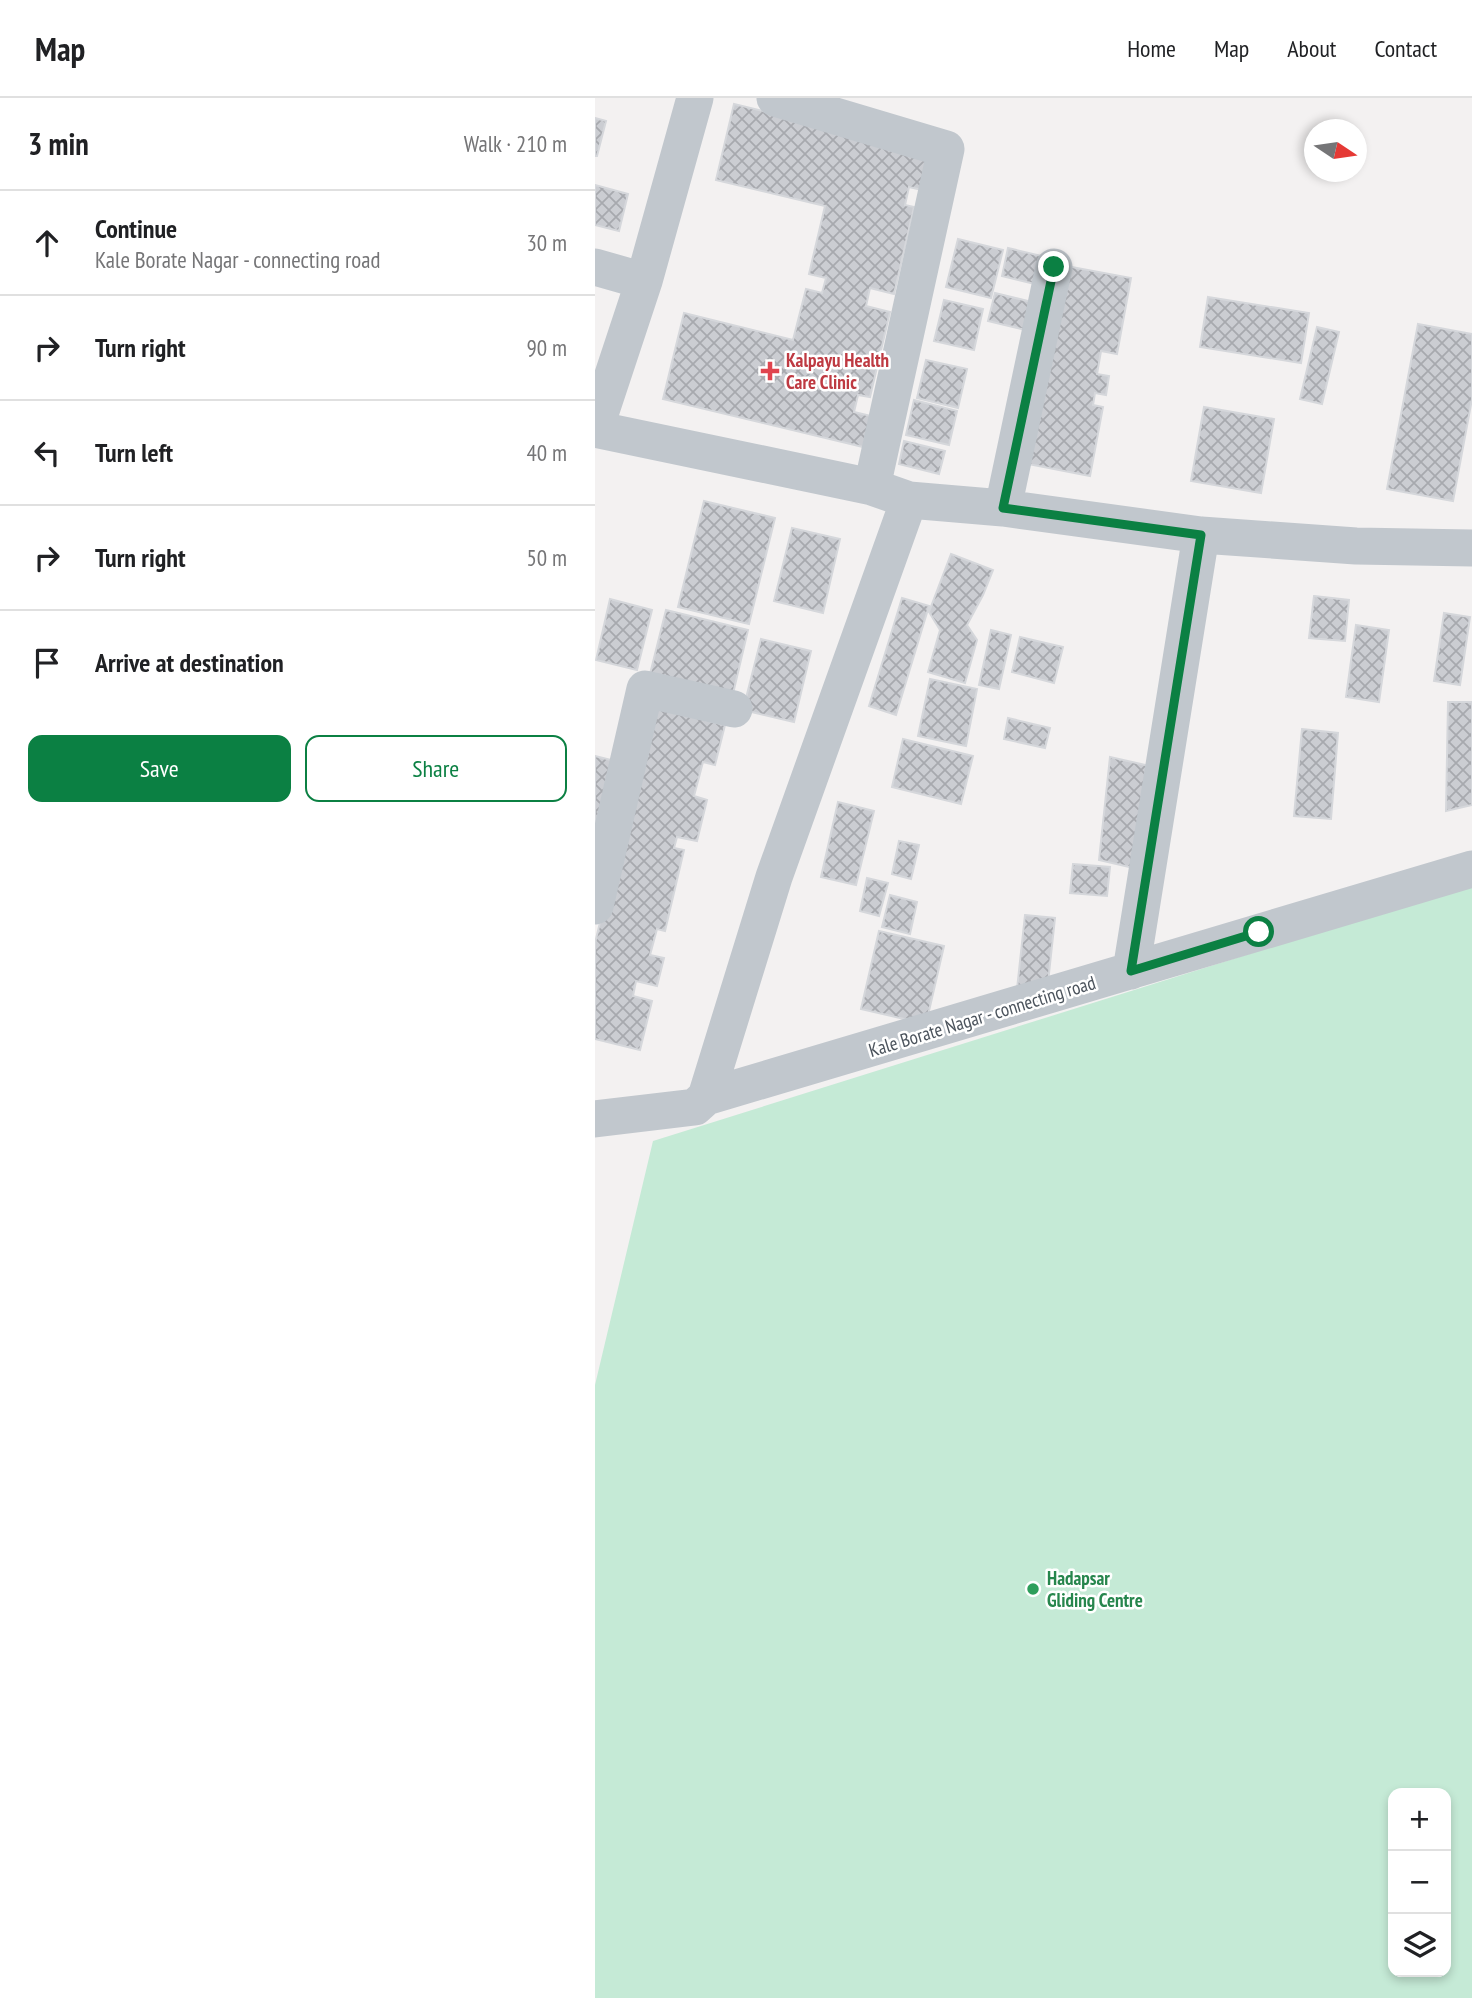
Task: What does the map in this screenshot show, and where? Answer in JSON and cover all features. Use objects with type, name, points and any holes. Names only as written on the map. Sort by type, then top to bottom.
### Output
[{"type":"street","points":[[695,98],[644,281],[595,429],[872,487],[909,500],[1003,508],[1201,535],[1356,546],[1472,548]]},
{"type":"street","points":[[775,98],[946,149],[872,487]]},
{"type":"street","points":[[595,267],[644,281]]},
{"type":"street","points":[[1003,508],[1054,267]]},
{"type":"street","points":[[701,1102],[774,877],[909,500]]},
{"type":"street","points":[[1131,971],[1201,535]]},
{"type":"street","points":[[595,906],[645,689],[734,709]]},
{"type":"street","name":"Kale Borate Nagar - connecting road","points":[[595,1119],[701,1102],[1472,869]]},
{"type":"green space","name":"Hadapsar Gliding Centre","points":[[1472,884],[1472,1998],[595,1998],[595,1385],[653,1141]]},
{"type":"building","points":[[734,104],[931,152],[922,190],[909,187],[905,205],[914,207],[894,294],[870,288],[866,306],[890,312],[870,397],[858,395],[854,412],[871,416],[863,447],[663,399],[684,313],[793,340],[806,289],[822,293],[826,278],[809,274],[825,206],[716,180]]},
{"type":"building","points":[[595,118],[606,121],[597,156],[595,156]]},
{"type":"building","points":[[595,185],[628,194],[619,231],[595,225]]},
{"type":"building","points":[[958,239],[1003,250],[991,298],[946,287]]},
{"type":"building","points":[[1008,248],[1050,258],[1043,286],[1002,276]]},
{"type":"building","points":[[1061,265],[1131,278],[1117,354],[1101,351],[1097,374],[1109,376],[1106,395],[1095,393],[1093,405],[1103,407],[1090,476],[1023,463]]},
{"type":"building","points":[[995,293],[1036,303],[1030,331],[988,321]]},
{"type":"building","points":[[1208,297],[1309,313],[1301,363],[1200,347]]},
{"type":"building","points":[[944,300],[983,309],[974,350],[934,341]]},
{"type":"building","points":[[1418,324],[1472,334],[1472,399],[1453,501],[1387,489]]},
{"type":"building","points":[[1317,327],[1339,332],[1322,404],[1300,399]]},
{"type":"building","points":[[926,360],[967,369],[958,408],[917,398]]},
{"type":"building","points":[[914,400],[957,411],[949,445],[906,435]]},
{"type":"building","points":[[1204,407],[1274,419],[1261,493],[1191,481]]},
{"type":"building","points":[[904,441],[945,451],[939,474],[899,464]]},
{"type":"building","points":[[704,501],[775,518],[749,624],[678,607]]},
{"type":"building","points":[[792,528],[840,539],[823,613],[774,601]]},
{"type":"building","points":[[951,554],[993,570],[967,625],[977,640],[965,683],[928,672],[940,630],[929,612]]},
{"type":"building","points":[[1314,596],[1349,600],[1345,641],[1309,638]]},
{"type":"building","points":[[902,598],[929,606],[896,715],[869,706]]},
{"type":"building","points":[[610,599],[652,610],[637,670],[596,660]]},
{"type":"building","points":[[666,610],[748,630],[732,698],[649,678]]},
{"type":"building","points":[[1444,613],[1470,617],[1460,685],[1434,681]]},
{"type":"building","points":[[1356,625],[1389,630],[1379,702],[1346,697]]},
{"type":"building","points":[[991,630],[1011,635],[999,689],[979,685]]},
{"type":"building","points":[[1020,637],[1063,647],[1054,683],[1012,672]]},
{"type":"building","points":[[761,639],[811,651],[794,722],[743,710]]},
{"type":"building","points":[[930,679],[977,689],[966,746],[918,736]]},
{"type":"building","points":[[1448,702],[1472,702],[1472,805],[1446,811]]},
{"type":"building","points":[[652,707],[725,725],[715,765],[703,762],[694,796],[707,800],[697,841],[677,837],[674,848],[684,850],[665,931],[657,929],[650,955],[664,958],[657,986],[636,981],[633,996],[652,1001],[640,1050],[595,1039],[595,943]]},
{"type":"building","points":[[1008,718],[1050,728],[1045,748],[1004,739]]},
{"type":"building","points":[[1302,729],[1338,733],[1331,819],[1294,816]]},
{"type":"building","points":[[903,739],[973,756],[961,804],[892,787]]},
{"type":"building","points":[[595,756],[615,761],[595,843]]},
{"type":"building","points":[[1110,757],[1150,766],[1138,869],[1099,860]]},
{"type":"building","points":[[838,802],[874,811],[856,885],[821,877]]},
{"type":"building","points":[[899,841],[919,845],[911,879],[892,874]]},
{"type":"building","points":[[1073,864],[1110,867],[1107,896],[1070,893]]},
{"type":"building","points":[[867,878],[888,883],[879,916],[860,911]]},
{"type":"building","points":[[890,895],[917,902],[910,934],[882,927]]},
{"type":"building","points":[[1025,915],[1055,918],[1047,992],[1017,989]]},
{"type":"building","points":[[879,931],[944,946],[926,1024],[861,1009]]},
{"type":"place","name":"Kalpayu Health Care Clinic","points":[[770,371]]},
{"type":"place","name":"Hadapsar Gliding Centre","points":[[1033,1589]]},
{"type":"route","points":[[1054,267],[1003,508],[1201,535],[1131,971],[1259,932]]}]
